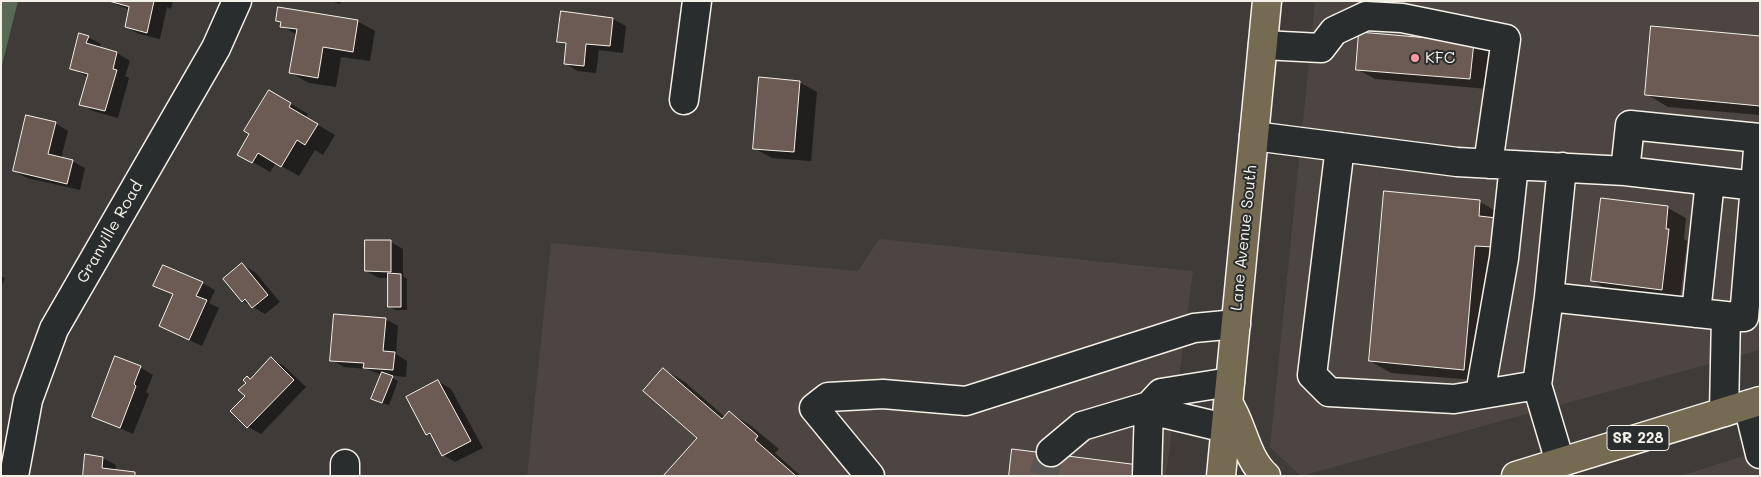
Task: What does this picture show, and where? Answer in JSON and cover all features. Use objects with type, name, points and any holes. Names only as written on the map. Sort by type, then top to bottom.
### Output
[{"type":"main road","name":"Lane Avenue South","points":[[1221,476],[1267,1]]},
{"type":"main road","points":[[1228,404],[1236,415],[1252,459],[1266,476]]},
{"type":"main road","name":"SR 228","points":[[1516,476],[1744,406]]},
{"type":"street","name":"Granville Road","points":[[14,476],[28,400],[54,329],[216,48],[237,1]]},
{"type":"street","points":[[684,100],[698,1]]},
{"type":"street","points":[[1263,45],[1320,48],[1334,31],[1366,16],[1402,18],[1506,38],[1501,165],[1504,258],[1480,394]]},
{"type":"street","points":[[1549,297],[1744,317],[1760,138],[1630,125],[1625,171]]},
{"type":"street","points":[[1254,136],[1501,165],[1625,171],[1756,186]]},
{"type":"street","points":[[1340,147],[1312,375],[1330,392],[1454,398],[1537,385]]},
{"type":"street","points":[[1560,462],[1537,385],[1549,297],[1562,167]]},
{"type":"street","points":[[1696,313],[1710,181]]},
{"type":"street","points":[[1726,316],[1744,406],[1760,454]]},
{"type":"street","points":[[861,471],[814,408],[828,397],[883,394],[966,401],[1194,328],[1236,324]]},
{"type":"street","points":[[1051,452],[1082,426],[1149,406],[1161,393],[1228,404]]},
{"type":"street","points":[[1149,406],[1162,413],[1228,404]]},
{"type":"street","points":[[1147,476],[1149,406]]},
{"type":"shaded area","points":[[1315,1],[1760,1],[1760,350],[1301,476],[1270,447]]},
{"type":"shaded area","points":[[879,239],[1193,271],[1166,476],[527,476],[551,243],[858,271]]},
{"type":"shaded area","points":[[1760,452],[1760,476],[1680,476],[1737,458]]},
{"type":"green space","points":[[1,1],[18,1],[1,69]]},
{"type":"building","points":[[109,1],[154,1],[147,33],[125,27],[129,7]]},
{"type":"building","points":[[278,7],[358,20],[353,52],[323,47],[318,78],[289,73],[297,29],[280,27],[281,22],[276,21]]},
{"type":"building","points":[[561,11],[613,18],[610,46],[586,44],[584,66],[564,64],[566,43],[557,42]]},
{"type":"building","points":[[1651,26],[1760,36],[1760,106],[1645,95]]},
{"type":"building","points":[[1359,32],[1474,42],[1470,79],[1356,70]]},
{"type":"building","points":[[79,33],[89,36],[86,43],[117,52],[113,69],[117,70],[105,111],[79,105],[88,74],[70,69]]},
{"type":"building","points":[[759,77],[800,81],[794,152],[753,149]]},
{"type":"building","points":[[269,90],[291,103],[289,107],[318,124],[305,145],[297,140],[281,167],[258,153],[252,163],[237,155],[249,134],[244,131]]},
{"type":"building","points":[[26,115],[56,122],[48,154],[73,160],[67,184],[13,171]]},
{"type":"building","points":[[1384,191],[1480,200],[1479,216],[1497,218],[1494,247],[1475,246],[1464,370],[1369,361]]},
{"type":"building","points":[[1601,198],[1668,206],[1666,229],[1669,229],[1662,290],[1591,281]]},
{"type":"building","points":[[365,240],[391,240],[391,272],[365,271]]},
{"type":"building","points":[[242,263],[268,295],[252,308],[245,299],[242,302],[223,279]]},
{"type":"building","points":[[163,265],[203,282],[196,296],[207,300],[189,340],[159,326],[173,294],[153,286]]},
{"type":"building","points":[[388,273],[401,274],[401,307],[388,307]]},
{"type":"building","points":[[334,314],[386,318],[383,351],[395,352],[393,370],[363,368],[364,363],[330,361]]},
{"type":"building","points":[[115,356],[141,366],[134,384],[136,386],[120,428],[92,417]]},
{"type":"building","points":[[271,357],[294,380],[247,428],[230,411],[245,396],[238,390],[246,383],[243,380],[247,376],[250,379]]},
{"type":"building","points":[[663,368],[722,419],[729,411],[758,436],[755,440],[796,476],[663,476],[697,438],[643,391]]},
{"type":"building","points":[[382,372],[393,376],[382,403],[371,399]]},
{"type":"building","points":[[438,380],[471,441],[442,456],[430,433],[426,435],[406,397]]},
{"type":"building","points":[[1012,449],[1139,465],[1137,476],[1009,476]]},
{"type":"building","points":[[85,454],[103,457],[102,468],[135,472],[135,476],[83,476]]},
{"type":"tunnel","points":[[1043,476],[1051,452]]},
{"type":"place","name":"KFC","points":[[1415,58]]}]
